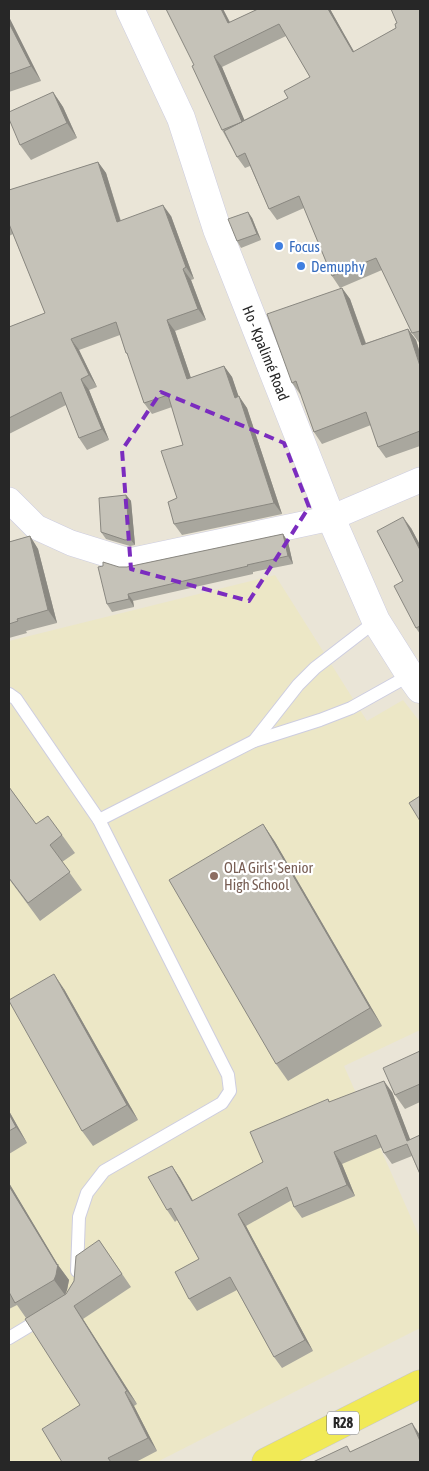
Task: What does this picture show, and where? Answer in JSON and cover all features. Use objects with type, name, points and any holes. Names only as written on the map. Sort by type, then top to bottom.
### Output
[{"type":"main road","name":"Ho - Kpalimé Road","points":[[130,9],[181,118],[217,228],[331,518],[376,621],[415,682]]},
{"type":"main road","name":"R28","points":[[266,1462],[420,1384]]},
{"type":"street","points":[[9,500],[36,527],[71,544],[129,560],[331,518],[420,480]]},
{"type":"lane","points":[[254,741],[298,685],[314,668],[376,621]]},
{"type":"lane","points":[[99,820],[254,741],[320,720],[415,682]]},
{"type":"lane","points":[[9,694],[16,699],[99,820],[228,1075],[230,1091],[222,1103],[104,1171],[87,1193],[80,1217],[76,1281]]},
{"type":"lane","points":[[9,1338],[56,1310]]},
{"type":"highlighted area","points":[[161,392],[284,443],[309,507],[249,601],[131,569],[122,450]]},
{"type":"shaded area","name":"OLA Girls' Senior High School","points":[[275,575],[367,721],[403,700],[420,722],[420,1030],[344,1066],[420,1238],[420,1328],[157,1462],[9,1462],[9,641]]},
{"type":"building","points":[[166,9],[221,9],[228,23],[258,9],[328,9],[353,52],[396,28],[395,24],[397,23],[391,9],[420,9],[420,331],[412,333],[376,258],[332,276],[299,196],[269,209],[245,153],[237,157],[224,131],[240,123],[222,130],[192,66],[194,65]],"holes":[[[279,24],[310,77],[284,91],[288,98],[242,122],[214,56]]]},
{"type":"building","points":[[9,23],[31,66],[9,74]]},
{"type":"building","points":[[53,92],[67,123],[20,145],[9,119],[9,112]]},
{"type":"building","points":[[98,162],[117,222],[163,205],[186,267],[183,269],[198,309],[167,320],[187,379],[224,366],[235,398],[239,396],[274,503],[174,524],[168,502],[177,498],[161,451],[183,445],[168,395],[144,403],[116,322],[71,339],[89,375],[81,379],[102,429],[79,438],[61,392],[9,418],[9,327],[45,313],[9,224],[9,190]]},
{"type":"building","points":[[248,212],[257,234],[237,241],[228,219]]},
{"type":"building","points":[[342,288],[362,345],[408,329],[420,366],[420,431],[378,447],[366,412],[314,432],[296,381],[292,383],[267,314]]},
{"type":"building","points":[[126,495],[130,539],[125,540],[101,532],[99,498]]},
{"type":"building","points":[[403,517],[420,550],[420,626],[416,628],[394,586],[403,581],[377,531]]},
{"type":"building","points":[[283,534],[288,556],[128,594],[129,599],[107,604],[98,567],[103,566],[103,562],[119,567],[127,567]]},
{"type":"building","points":[[30,536],[48,610],[17,619],[18,621],[9,624],[9,542]]},
{"type":"building","points":[[9,787],[36,824],[48,816],[62,835],[50,845],[70,872],[28,903],[9,878]]},
{"type":"building","points":[[420,796],[420,821],[409,803]]},
{"type":"building","points":[[263,824],[370,1008],[276,1064],[169,880]]},
{"type":"building","points":[[54,974],[127,1105],[82,1131],[9,1001]]},
{"type":"building","points":[[420,1051],[420,1084],[395,1095],[383,1068]]},
{"type":"building","points":[[384,1081],[407,1141],[420,1135],[420,1174],[407,1144],[384,1153],[376,1135],[334,1152],[347,1185],[294,1207],[287,1187],[238,1214],[305,1340],[274,1357],[230,1277],[189,1299],[175,1272],[199,1259],[171,1208],[167,1210],[148,1177],[172,1166],[192,1201],[263,1162],[250,1132],[328,1099],[329,1102]]},
{"type":"building","points":[[9,1114],[16,1127],[9,1131]]},
{"type":"building","points":[[9,1186],[58,1264],[54,1280],[15,1303],[9,1292]]},
{"type":"building","points":[[99,1240],[122,1274],[74,1306],[127,1391],[125,1392],[148,1438],[108,1458],[111,1462],[62,1462],[42,1429],[80,1405],[25,1319],[66,1294],[74,1281],[76,1256]]},
{"type":"building","points":[[412,1423],[420,1441],[420,1462],[313,1462],[347,1446],[350,1452]]},
{"type":"place","name":"Focus","points":[[279,246]]},
{"type":"place","name":"Demuphy","points":[[301,266]]},
{"type":"place","name":"OLA Girls' Senior High School","points":[[214,876]]}]
